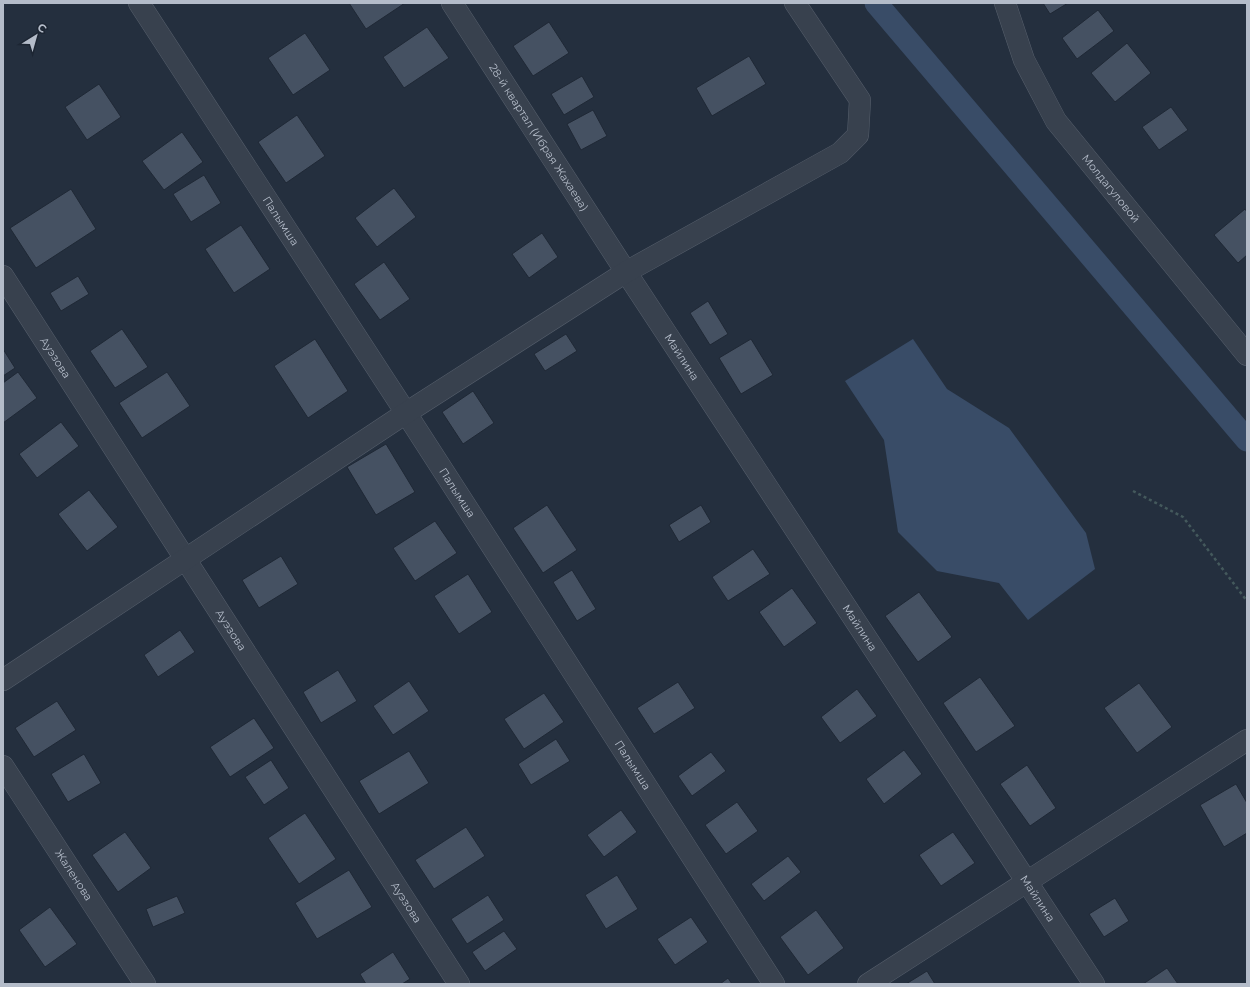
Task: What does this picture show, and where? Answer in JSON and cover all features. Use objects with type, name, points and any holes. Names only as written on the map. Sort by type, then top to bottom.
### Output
[{"type":"street","name":"Палымша","points":[[139,3],[406,413],[774,984]]},
{"type":"street","name":"28-й квартал (Ибрая Жахаева)","points":[[452,3],[626,272]]},
{"type":"street","points":[[3,680],[406,413],[626,272],[840,153],[858,135],[860,100],[794,3]]},
{"type":"street","name":"Молдагуловой","points":[[1005,3],[1024,60],[1056,121],[1247,355]]},
{"type":"street","name":"Майлина","points":[[626,272],[1094,984]]},
{"type":"street","name":"Ауэзова","points":[[3,276],[459,984]]},
{"type":"street","points":[[868,984],[1247,740]]},
{"type":"street","name":"Жаленова","points":[[3,766],[145,984]]},
{"type":"path","points":[[1133,491],[1183,517],[1247,601]]},
{"type":"water","points":[[913,339],[947,389],[1009,428],[1086,533],[1095,569],[1028,620],[999,583],[937,571],[898,532],[884,440],[845,381]]},
{"type":"building","points":[[349,3],[405,3],[366,29]]},
{"type":"building","points":[[1043,3],[1068,3],[1050,14]]},
{"type":"building","points":[[1098,10],[1114,31],[1077,59],[1062,38]]},
{"type":"building","points":[[549,22],[569,53],[533,76],[513,46]]},
{"type":"building","points":[[427,27],[449,58],[404,88],[383,57]]},
{"type":"building","points":[[305,33],[330,70],[293,95],[268,58]]},
{"type":"building","points":[[1127,43],[1151,73],[1115,102],[1091,73]]},
{"type":"building","points":[[749,56],[766,84],[712,116],[696,88]]},
{"type":"building","points":[[582,76],[594,97],[564,115],[551,94]]},
{"type":"building","points":[[99,84],[121,117],[87,140],[65,107]]},
{"type":"building","points":[[1171,107],[1188,130],[1159,150],[1142,127]]},
{"type":"building","points":[[593,110],[607,136],[581,150],[567,124]]},
{"type":"building","points":[[297,115],[325,156],[286,183],[258,142]]},
{"type":"building","points":[[182,132],[203,162],[164,190],[142,161]]},
{"type":"building","points":[[204,175],[221,203],[191,222],[173,194]]},
{"type":"building","points":[[394,188],[416,217],[377,247],[355,218]]},
{"type":"building","points":[[71,189],[96,229],[36,268],[10,228]]},
{"type":"building","points":[[1245,209],[1247,212],[1247,255],[1238,263],[1214,235]]},
{"type":"building","points":[[241,225],[270,269],[234,293],[205,249]]},
{"type":"building","points":[[542,233],[558,257],[529,278],[512,254]]},
{"type":"building","points":[[384,262],[410,299],[380,320],[354,284]]},
{"type":"building","points":[[78,276],[89,294],[61,311],[50,293]]},
{"type":"building","points":[[708,301],[728,334],[710,345],[690,313]]},
{"type":"building","points":[[122,329],[148,367],[115,388],[90,351]]},
{"type":"building","points":[[566,334],[577,351],[545,371],[534,354]]},
{"type":"building","points":[[315,339],[348,391],[308,418],[274,366]]},
{"type":"building","points":[[751,339],[773,375],[741,394],[719,358]]},
{"type":"building","points":[[3,349],[15,368],[3,376]]},
{"type":"building","points":[[18,372],[37,398],[3,423],[3,383]]},
{"type":"building","points":[[167,372],[190,406],[142,438],[119,403]]},
{"type":"building","points":[[473,391],[494,423],[463,444],[442,412]]},
{"type":"building","points":[[61,422],[79,446],[37,478],[19,454]]},
{"type":"building","points":[[386,444],[415,492],[376,515],[347,467]]},
{"type":"building","points":[[89,490],[118,527],[87,551],[58,514]]},
{"type":"building","points":[[547,505],[577,550],[543,573],[513,528]]},
{"type":"building","points":[[701,505],[711,522],[679,542],[669,525]]},
{"type":"building","points":[[435,521],[457,553],[415,581],[393,548]]},
{"type":"building","points":[[753,549],[770,574],[728,601],[712,577]]},
{"type":"building","points":[[281,556],[298,584],[259,608],[242,580]]},
{"type":"building","points":[[572,570],[596,609],[577,621],[553,582]]},
{"type":"building","points":[[468,574],[492,612],[459,634],[434,596]]},
{"type":"building","points":[[792,588],[817,623],[784,647],[759,612]]},
{"type":"building","points":[[919,592],[952,637],[918,662],[885,616]]},
{"type":"building","points":[[180,630],[195,652],[158,677],[144,655]]},
{"type":"building","points":[[338,670],[357,701],[321,723],[303,692]]},
{"type":"building","points":[[980,677],[1015,726],[976,752],[943,703]]},
{"type":"building","points":[[409,681],[429,711],[393,735],[373,706]]},
{"type":"building","points":[[678,682],[695,708],[654,734],[637,708]]},
{"type":"building","points":[[1139,683],[1172,727],[1137,753],[1104,708]]},
{"type":"building","points":[[857,689],[877,716],[840,743],[821,717]]},
{"type":"building","points":[[544,693],[564,722],[524,749],[504,719]]},
{"type":"building","points":[[57,701],[76,730],[34,757],[15,728]]},
{"type":"building","points":[[254,718],[274,748],[230,777],[210,747]]},
{"type":"building","points":[[556,739],[570,761],[531,785],[518,764]]},
{"type":"building","points":[[904,750],[922,774],[884,804],[866,779]]},
{"type":"building","points":[[409,751],[429,783],[379,814],[359,781]]},
{"type":"building","points":[[711,752],[726,771],[692,796],[678,776]]},
{"type":"building","points":[[84,754],[101,783],[68,802],[51,774]]},
{"type":"building","points":[[271,760],[289,788],[264,805],[245,777]]},
{"type":"building","points":[[1027,765],[1056,808],[1030,826],[1000,784]]},
{"type":"building","points":[[1236,784],[1247,803],[1247,833],[1224,847],[1200,805]]},
{"type":"building","points":[[737,802],[758,831],[726,854],[705,825]]},
{"type":"building","points":[[621,810],[637,832],[604,857],[587,835]]},
{"type":"building","points":[[305,813],[336,859],[299,884],[268,838]]},
{"type":"building","points":[[466,827],[485,856],[434,889],[415,860]]},
{"type":"building","points":[[125,832],[151,868],[118,892],[92,855]]},
{"type":"building","points":[[953,832],[975,863],[941,886],[919,855]]},
{"type":"building","points":[[788,856],[801,872],[764,901],[751,884]]},
{"type":"building","points":[[349,870],[372,907],[317,939],[295,903]]},
{"type":"building","points":[[617,875],[638,909],[606,929],[585,895]]},
{"type":"building","points":[[488,895],[504,920],[467,944],[451,919]]},
{"type":"building","points":[[177,896],[185,913],[153,927],[146,909]]},
{"type":"building","points":[[1115,898],[1129,921],[1104,937],[1089,914]]},
{"type":"building","points":[[50,907],[77,944],[45,967],[19,930]]},
{"type":"building","points":[[816,910],[844,948],[808,975],[780,937]]},
{"type":"building","points":[[691,917],[708,942],[675,965],[657,939]]},
{"type":"building","points":[[504,931],[517,949],[485,971],[472,952]]},
{"type":"building","points":[[393,952],[410,979],[402,984],[366,984],[360,974]]},
{"type":"building","points":[[1167,968],[1178,984],[1143,984]]},
{"type":"building","points":[[927,971],[935,984],[906,984]]},
{"type":"building","points":[[728,978],[732,984],[720,984]]},
{"type":"waterway","points":[[876,3],[1247,440]]}]
